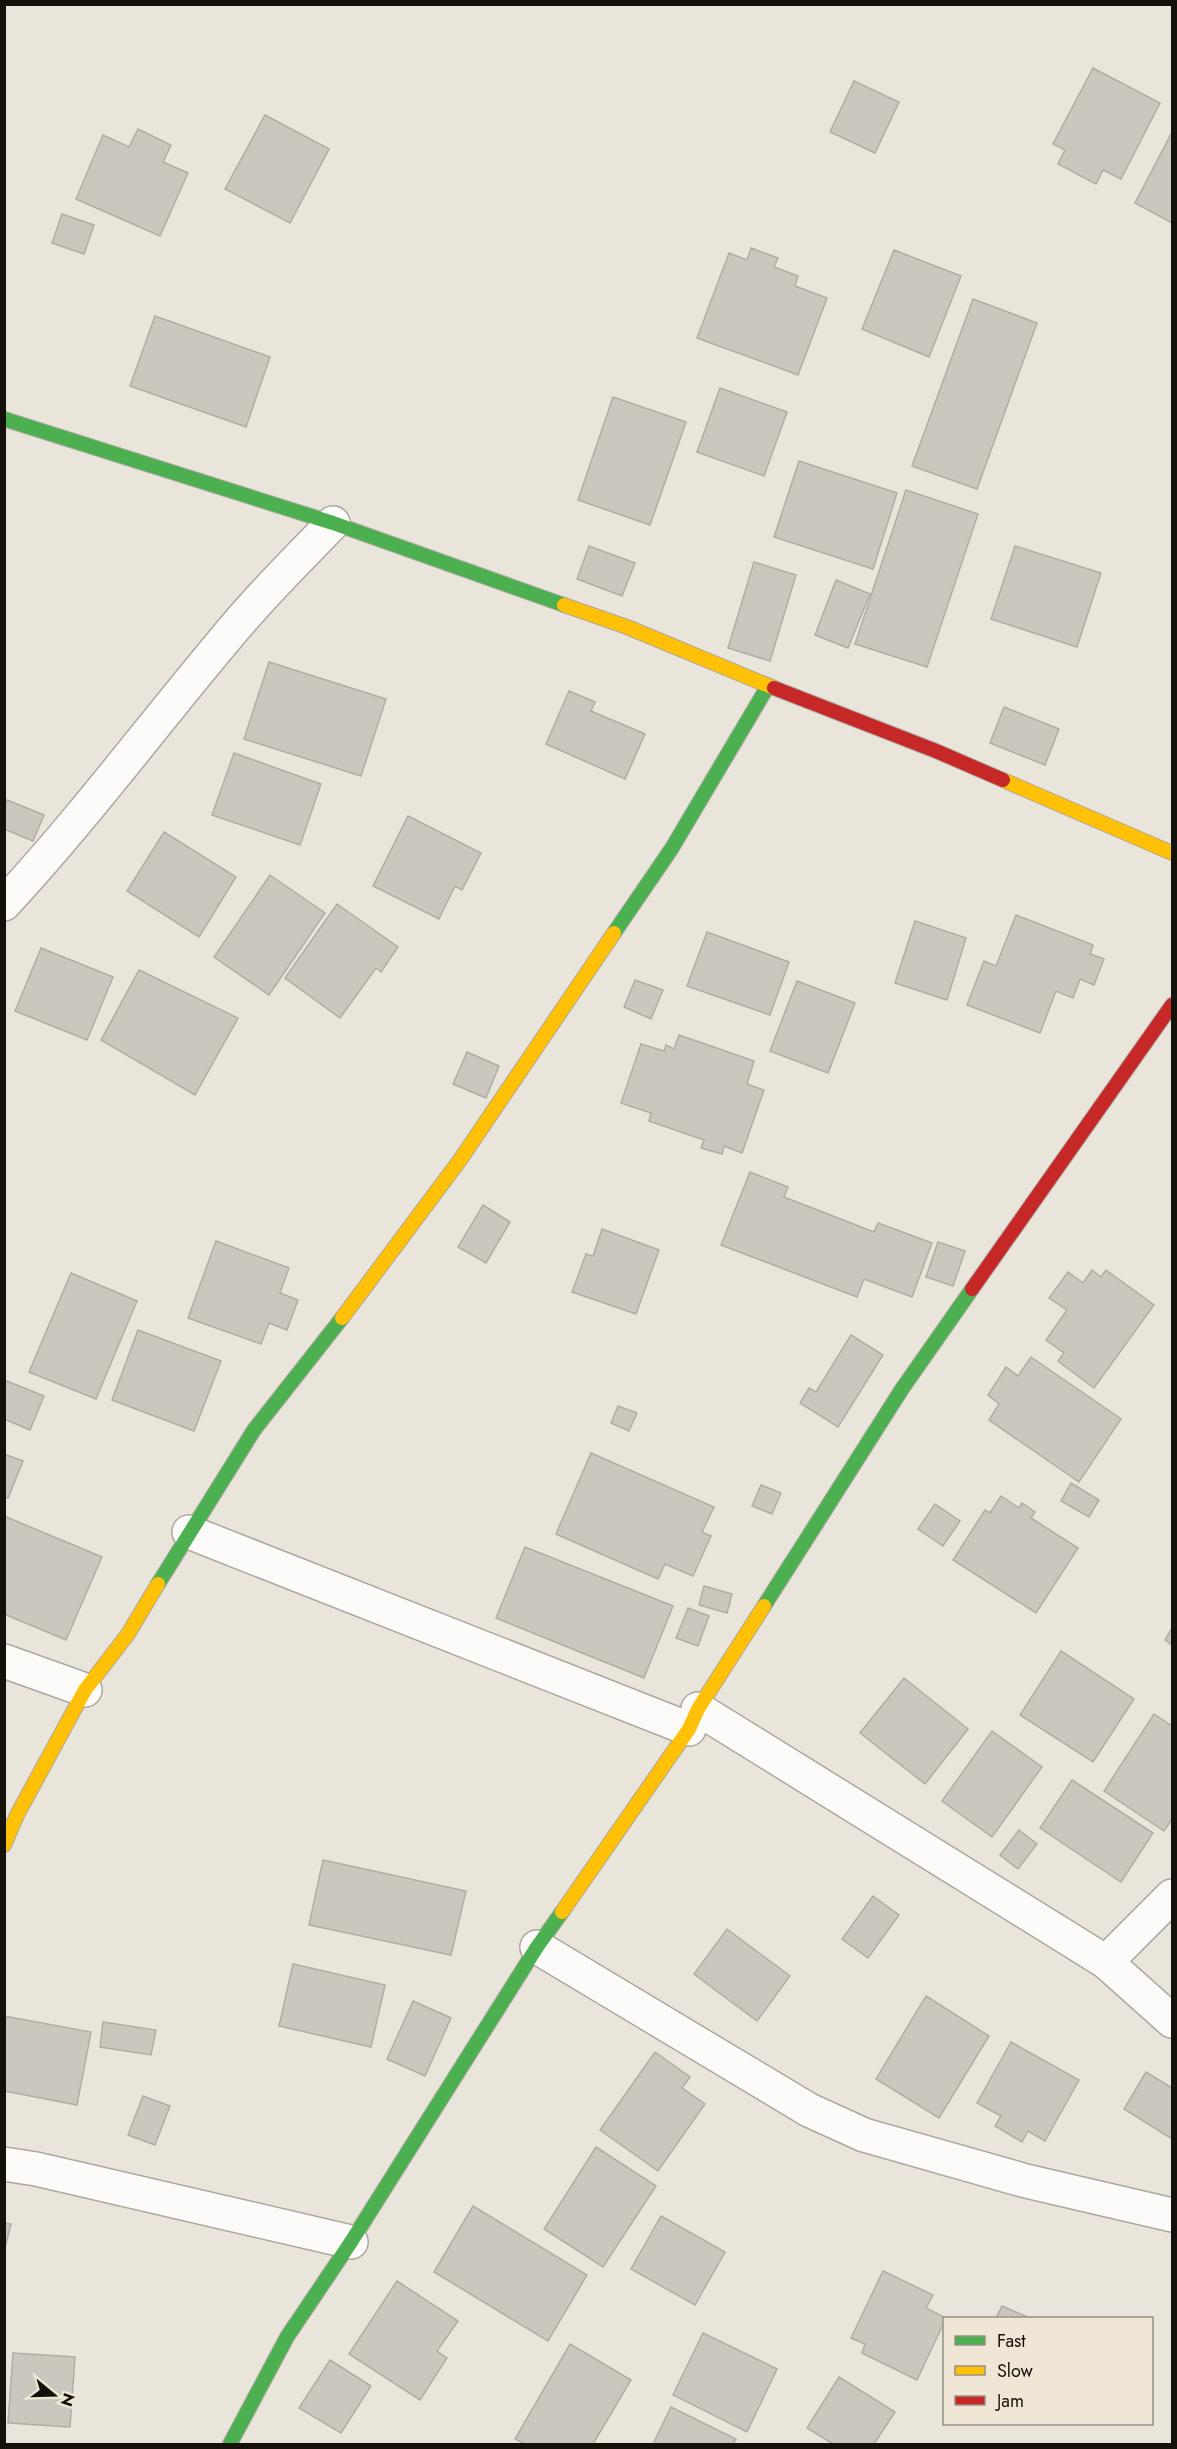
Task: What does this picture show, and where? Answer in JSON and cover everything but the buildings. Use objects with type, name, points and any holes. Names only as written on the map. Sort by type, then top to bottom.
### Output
[{"type":"street","points":[[4,419],[333,523],[627,627],[768,686],[936,751],[1173,853]]},
{"type":"street","points":[[4,904],[40,866],[265,593],[333,523]]},
{"type":"street","points":[[4,1845],[17,1815],[85,1690],[128,1634],[254,1430],[355,1302],[460,1160],[672,848],[768,686]]},
{"type":"street","points":[[237,2443],[287,2337],[351,2242],[537,1947],[694,1719],[902,1389],[1173,1005]]},
{"type":"street","points":[[189,1532],[694,1719],[1106,1962],[1173,2021]]},
{"type":"street","points":[[4,1661],[85,1690]]},
{"type":"street","points":[[1106,1962],[1173,1896]]},
{"type":"street","points":[[537,1947],[809,2110],[864,2135],[1026,2181],[1173,2215]]},
{"type":"street","points":[[4,2164],[36,2169],[351,2242]]},
{"type":"traffic: fast","points":[[4,419],[333,523],[564,605]]},
{"type":"traffic: fast","points":[[614,933],[672,848],[768,686]]},
{"type":"traffic: fast","points":[[764,1606],[902,1389],[972,1289]]},
{"type":"traffic: fast","points":[[158,1584],[254,1430],[342,1318]]},
{"type":"traffic: fast","points":[[230,2444],[287,2337],[351,2242],[537,1947],[562,1912]]},
{"type":"traffic: slow","points":[[564,605],[627,627],[774,688]]},
{"type":"traffic: slow","points":[[1003,780],[1172,853]]},
{"type":"traffic: slow","points":[[342,1318],[460,1160],[614,933]]},
{"type":"traffic: slow","points":[[4,1845],[17,1815],[85,1690],[128,1634],[158,1584]]},
{"type":"traffic: slow","points":[[562,1912],[689,1729],[698,1709],[764,1606]]},
{"type":"traffic: jam","points":[[774,688],[936,751],[1003,780]]},
{"type":"traffic: jam","points":[[972,1289],[1172,1005]]}]
